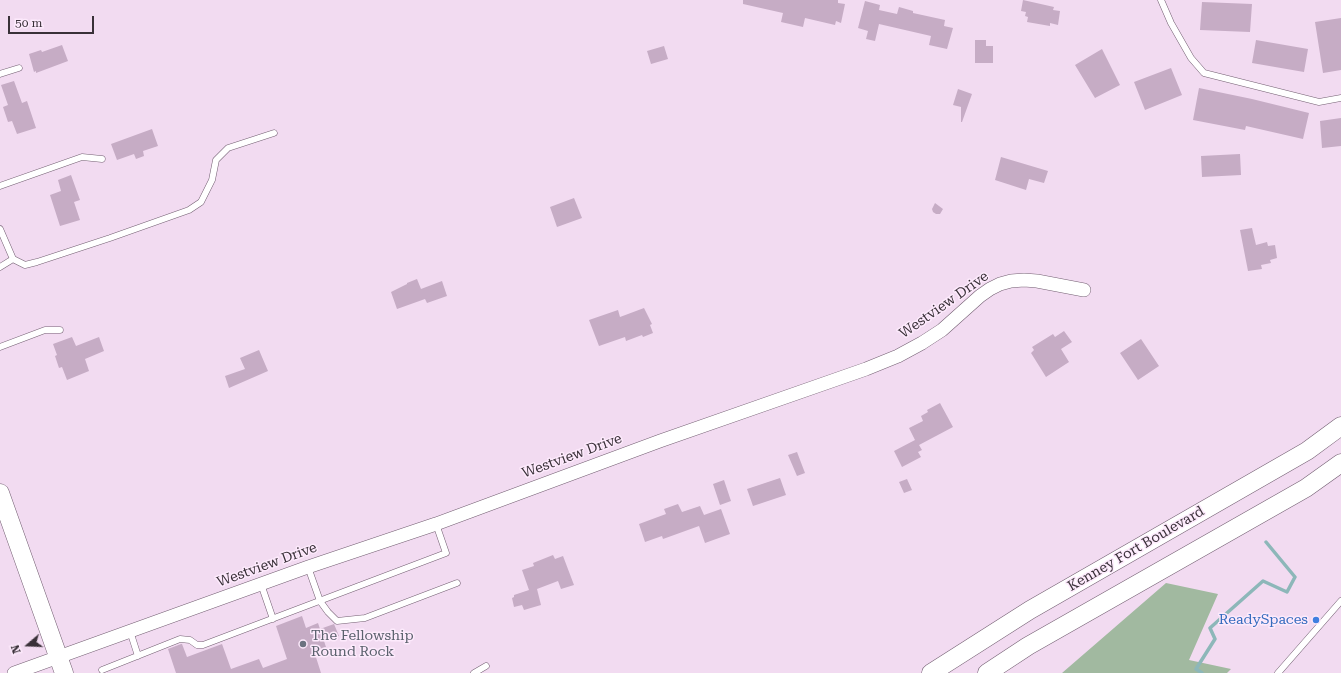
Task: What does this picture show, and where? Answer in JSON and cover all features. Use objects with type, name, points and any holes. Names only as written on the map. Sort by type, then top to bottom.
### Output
[{"type":"main road","name":"Kenney Fort Boulevard","points":[[931,673],[1030,610],[1307,451],[1341,426]]},
{"type":"main road","points":[[988,673],[1028,646],[1306,488],[1341,463]]},
{"type":"main road","points":[[0,493],[62,665]]},
{"type":"street","name":"Westview Drive","points":[[14,673],[62,665],[130,631],[308,567],[436,524],[600,462],[866,369],[898,356],[922,343],[942,330],[980,296],[1000,284],[1024,280],[1084,290]]},
{"type":"lane","points":[[1161,0],[1190,58],[1204,73],[1319,102],[1341,98]]},
{"type":"lane","points":[[0,74],[19,68]]},
{"type":"lane","points":[[0,229],[13,259],[25,265],[110,238],[189,210],[201,202],[212,180],[216,160],[228,148],[274,133]]},
{"type":"lane","points":[[0,186],[82,157],[102,158]]},
{"type":"lane","points":[[0,267],[13,259]]},
{"type":"lane","points":[[0,347],[45,330],[60,330]]},
{"type":"lane","points":[[102,670],[180,639],[190,640],[197,645],[203,645],[446,553],[436,524]]},
{"type":"lane","points":[[308,567],[320,601],[337,621],[365,618],[457,583]]},
{"type":"lane","points":[[261,584],[273,618]]},
{"type":"lane","points":[[1278,673],[1341,601]]},
{"type":"lane","points":[[130,631],[138,656]]},
{"type":"lane","points":[[474,673],[486,666]]},
{"type":"green space","points":[[1166,583],[1218,594],[1189,660],[1231,669],[1227,673],[1062,673]]},
{"type":"building","points":[[743,0],[838,0],[838,3],[845,4],[841,23],[836,21],[835,25],[805,18],[803,27],[781,22],[783,13],[743,4]]},
{"type":"building","points":[[1023,0],[1054,7],[1053,10],[1060,11],[1058,25],[1050,23],[1050,26],[1027,22],[1028,17],[1025,16],[1026,12],[1021,11]]},
{"type":"building","points":[[865,1],[880,5],[879,10],[897,14],[899,7],[913,11],[913,13],[945,20],[944,26],[953,28],[947,49],[929,45],[931,36],[879,24],[875,41],[866,39],[868,31],[858,28]]},
{"type":"building","points":[[1202,2],[1252,4],[1250,32],[1200,30]]},
{"type":"building","points":[[1341,18],[1341,70],[1323,73],[1315,22]]},
{"type":"building","points":[[975,40],[986,40],[986,46],[993,46],[993,63],[975,63]]},
{"type":"building","points":[[1256,40],[1308,49],[1304,72],[1252,63]]},
{"type":"building","points":[[62,45],[68,61],[36,73],[36,71],[34,72],[29,54],[41,50],[42,52]]},
{"type":"building","points":[[664,46],[668,59],[651,64],[647,51]]},
{"type":"building","points":[[1102,49],[1120,85],[1095,98],[1075,65]]},
{"type":"building","points":[[1171,68],[1182,95],[1145,110],[1134,82]]},
{"type":"building","points":[[14,81],[22,103],[27,101],[36,128],[17,134],[12,121],[8,122],[3,107],[8,105],[1,85]]},
{"type":"building","points":[[1199,88],[1309,113],[1303,139],[1246,126],[1245,130],[1193,120]]},
{"type":"building","points":[[958,89],[972,94],[962,122],[961,107],[953,105]]},
{"type":"building","points":[[1341,118],[1341,146],[1322,148],[1320,121]]},
{"type":"building","points":[[152,129],[158,146],[143,151],[144,156],[136,159],[134,154],[117,160],[111,144]]},
{"type":"building","points":[[1240,154],[1241,175],[1202,177],[1201,156]]},
{"type":"building","points":[[1001,157],[1048,171],[1044,183],[1029,179],[1026,190],[995,180]]},
{"type":"building","points":[[71,175],[80,200],[74,202],[80,220],[60,226],[50,195],[61,191],[58,180]]},
{"type":"building","points":[[574,198],[582,218],[557,227],[550,207]]},
{"type":"building","points":[[935,203],[943,209],[940,214],[933,212],[932,209]]},
{"type":"building","points":[[1252,228],[1256,245],[1267,242],[1268,246],[1275,245],[1277,258],[1270,260],[1271,263],[1261,265],[1262,269],[1248,271],[1240,230]]},
{"type":"building","points":[[417,279],[421,289],[442,281],[447,296],[427,303],[425,299],[397,309],[391,292]]},
{"type":"building","points":[[644,308],[652,324],[650,325],[653,333],[643,337],[642,335],[626,341],[625,337],[599,346],[589,320],[618,310],[620,317]]},
{"type":"building","points":[[1064,331],[1072,342],[1061,349],[1069,362],[1046,377],[1031,353],[1034,350],[1032,347],[1053,334],[1055,337]]},
{"type":"building","points":[[72,337],[76,346],[99,337],[104,351],[85,359],[89,371],[67,380],[62,367],[59,368],[55,356],[57,355],[53,344]]},
{"type":"building","points":[[1141,339],[1159,366],[1138,380],[1120,353]]},
{"type":"building","points":[[259,350],[268,371],[229,388],[225,376],[245,369],[240,358]]},
{"type":"building","points":[[940,403],[953,427],[919,445],[922,450],[918,452],[921,457],[902,467],[894,451],[915,440],[909,428],[923,421],[921,416],[928,412],[927,410]]},
{"type":"building","points":[[797,452],[805,473],[797,476],[788,455]]},
{"type":"building","points":[[780,478],[786,495],[753,506],[747,489]]},
{"type":"building","points":[[907,479],[912,490],[904,493],[899,482]]},
{"type":"building","points":[[724,480],[731,501],[720,505],[713,484]]},
{"type":"building","points":[[678,504],[682,512],[700,506],[704,515],[721,509],[730,534],[705,543],[699,526],[663,539],[662,536],[645,542],[639,524],[666,514],[664,509]]},
{"type":"building","points":[[553,555],[555,559],[563,556],[574,585],[561,589],[558,581],[537,589],[541,605],[524,610],[522,605],[514,607],[512,598],[514,595],[529,590],[522,570],[534,566],[533,563]]},
{"type":"building","name":"The Fellowship Round Rock","points":[[302,616],[306,628],[318,623],[320,629],[334,624],[339,636],[324,641],[326,647],[314,651],[321,673],[176,673],[168,649],[181,644],[187,657],[222,644],[231,669],[259,659],[263,668],[287,659],[276,626]]},
{"type":"waterway","points":[[1202,673],[1196,669],[1215,639],[1210,628],[1263,581],[1287,592],[1295,577],[1266,542]]},
{"type":"place","name":"ReadySpaces","points":[[1316,620]]},
{"type":"place","name":"The Fellowship Round Rock","points":[[303,644]]}]
